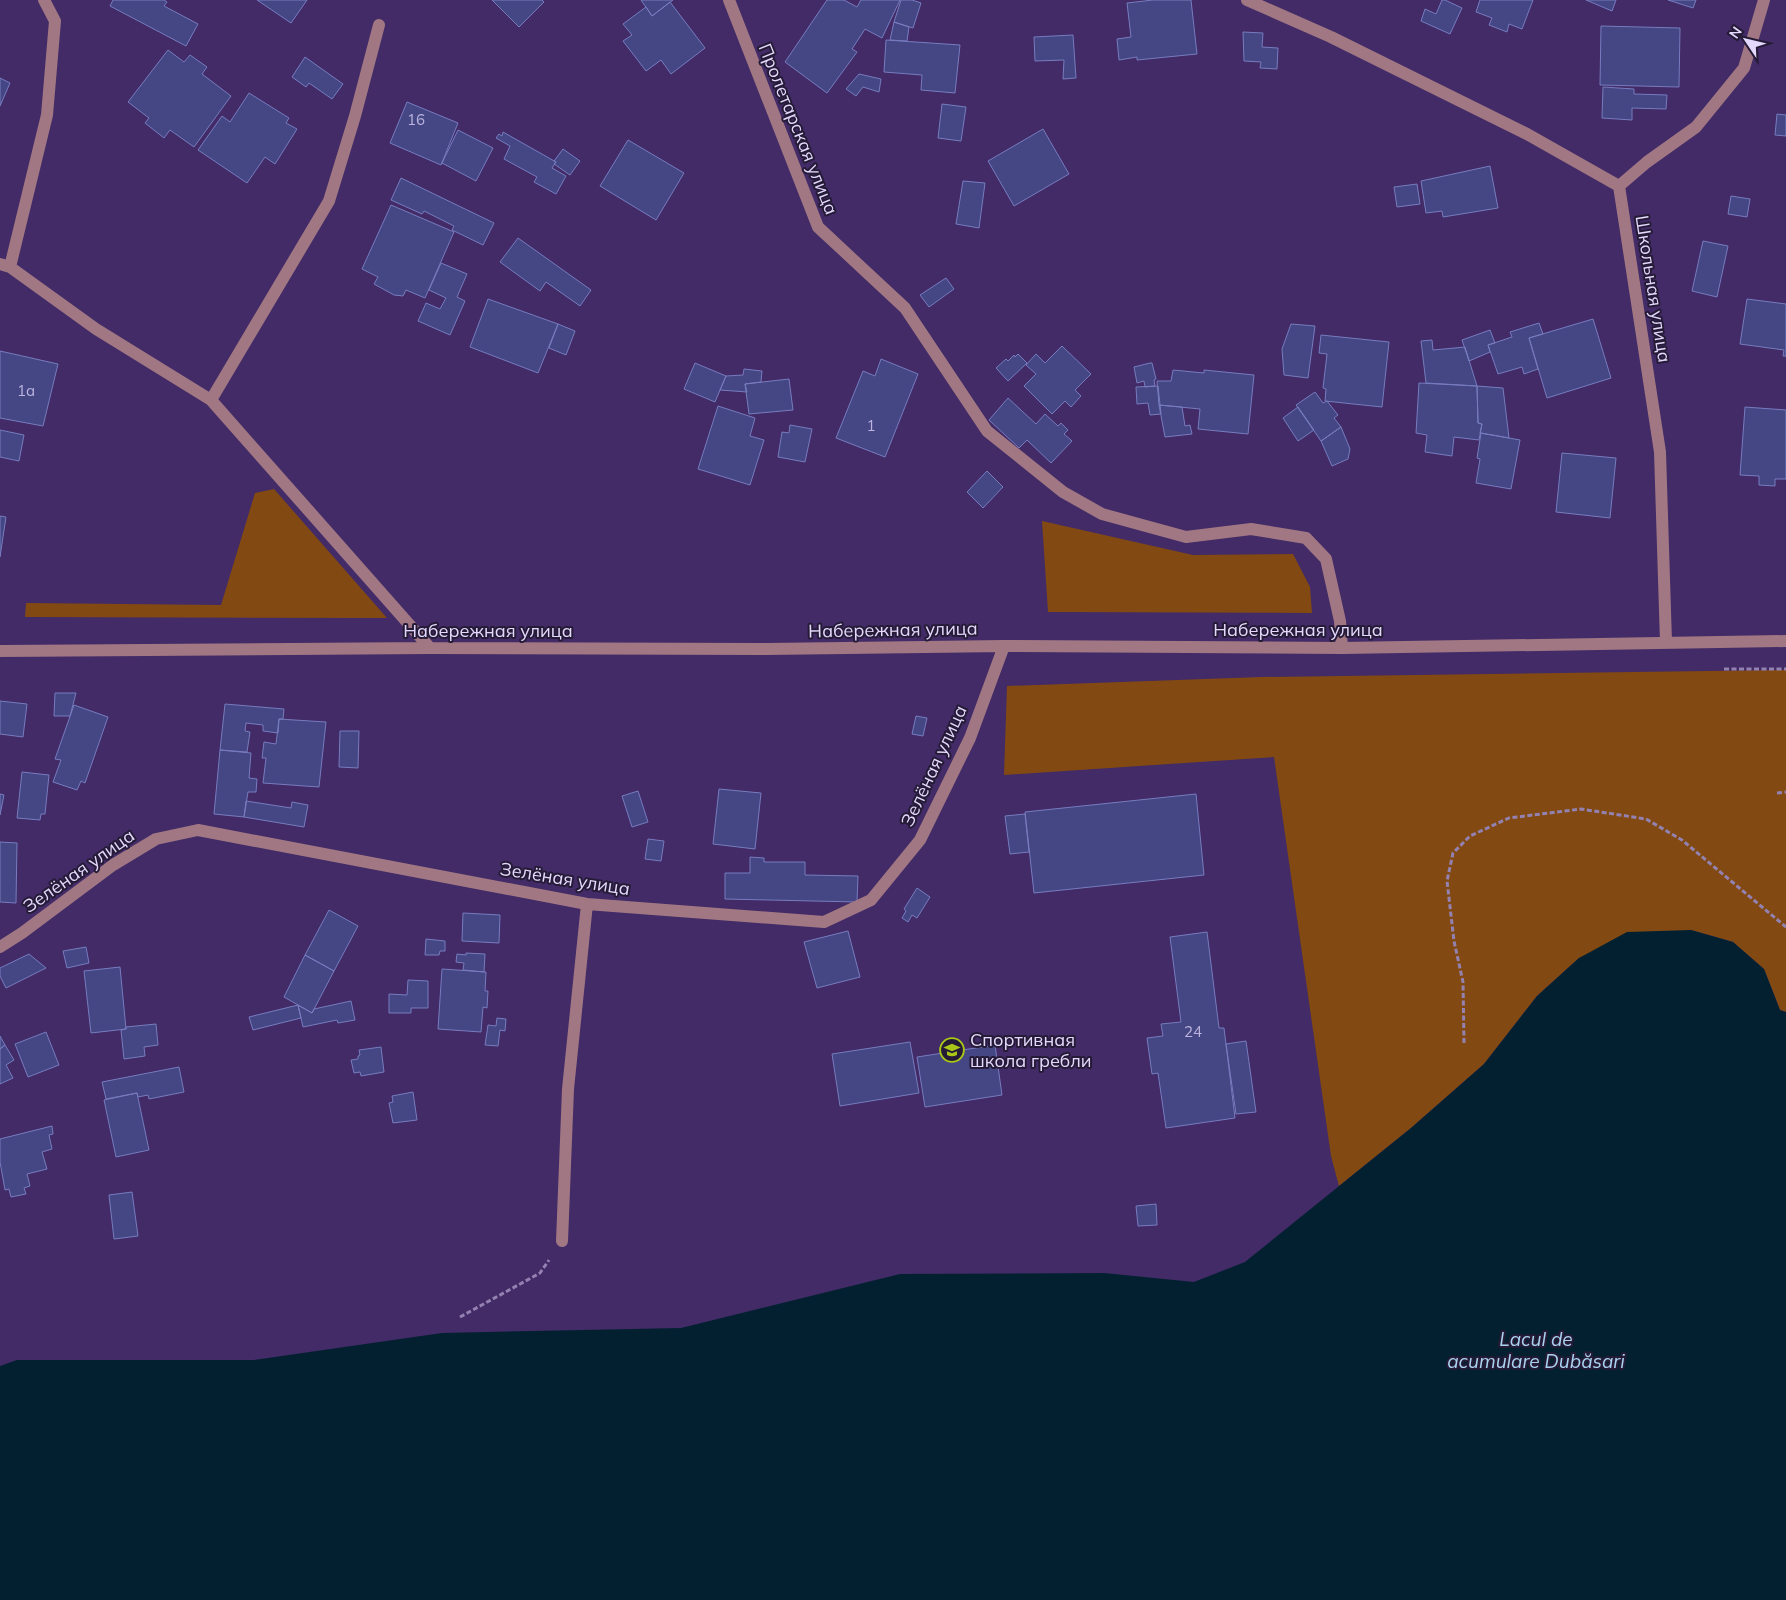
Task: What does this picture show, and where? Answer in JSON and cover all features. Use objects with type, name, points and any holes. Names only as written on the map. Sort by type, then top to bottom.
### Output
[{"type":"street","points":[[44,0],[55,21],[47,116],[5,265],[96,329],[211,400],[430,648]]},
{"type":"street","name":"Пролетарская улица","points":[[729,0],[818,227],[905,308],[987,431],[1063,492],[1102,514],[1186,537],[1251,529],[1306,538],[1326,559],[1340,621],[1342,648]]},
{"type":"street","points":[[1247,0],[1331,37],[1527,134],[1619,186],[1646,162],[1696,127],[1744,68],[1764,0]]},
{"type":"street","points":[[211,400],[329,201],[355,116],[379,25]]},
{"type":"street","name":"Школьная улица","points":[[1619,186],[1660,452],[1666,642]]},
{"type":"street","name":"Набережная улица","points":[[0,651],[430,648],[766,650],[1004,646],[1342,648],[1786,641]]},
{"type":"street","name":"Зелёная улица","points":[[0,947],[22,933],[112,865],[156,839],[198,830],[587,904],[824,922],[871,900],[920,840],[970,738],[1004,646]]},
{"type":"street","points":[[562,1241],[568,1089],[587,904]]},
{"type":"path","points":[[1777,793],[1786,792]]},
{"type":"path","points":[[1464,1043],[1463,982],[1454,941],[1447,881],[1453,853],[1470,836],[1509,818],[1581,809],[1646,819],[1682,840],[1786,927]]},
{"type":"path","points":[[460,1317],[540,1274],[562,1241]]},
{"type":"shaded area","points":[[274,489],[387,618],[25,617],[26,603],[221,605],[255,493]]},
{"type":"shaded area","points":[[1042,521],[1193,555],[1293,554],[1310,587],[1312,613],[1048,612]]},
{"type":"shaded area","points":[[1786,670],[1786,1012],[1780,1010],[1764,969],[1733,942],[1691,930],[1579,958],[1537,996],[1484,1064],[1411,1128],[1339,1186],[1331,1156],[1274,757],[1004,775],[1007,686],[1262,677]]},
{"type":"water","name":"Lacul de acumulare Dubăsari","points":[[1691,930],[1733,942],[1764,969],[1780,1010],[1786,1012],[1786,1600],[0,1600],[0,1366],[17,1360],[254,1360],[442,1333],[681,1328],[900,1274],[1104,1273],[1194,1282],[1245,1262],[1411,1128],[1484,1064],[1537,996],[1579,958],[1627,932]]},
{"type":"building","points":[[113,0],[164,0],[167,2],[164,6],[198,24],[186,46],[110,6]]},
{"type":"building","points":[[257,0],[307,0],[291,23]]},
{"type":"building","points":[[492,0],[542,0],[544,2],[519,27]]},
{"type":"building","points":[[641,0],[673,0],[652,16]]},
{"type":"building","points":[[827,0],[844,0],[857,7],[861,0],[900,0],[882,38],[865,29],[852,49],[857,52],[827,93],[785,62]]},
{"type":"building","points":[[901,0],[912,0],[921,3],[913,28],[894,22]]},
{"type":"building","points":[[1153,0],[1191,0],[1197,54],[1137,60],[1137,57],[1119,60],[1117,39],[1131,37],[1127,3]]},
{"type":"building","points":[[1442,0],[1462,8],[1450,34],[1421,21],[1425,9],[1436,14]]},
{"type":"building","points":[[1480,0],[1533,0],[1522,29],[1509,24],[1507,32],[1489,25],[1492,18],[1476,12]]},
{"type":"building","points":[[1586,0],[1616,0],[1612,11]]},
{"type":"building","points":[[1668,0],[1696,0],[1693,8]]},
{"type":"building","points":[[670,2],[705,48],[671,74],[661,60],[646,71],[623,41],[632,35],[623,24],[646,7],[652,16]]},
{"type":"building","points":[[894,22],[909,27],[907,41],[890,40]]},
{"type":"building","points":[[1601,26],[1680,28],[1679,87],[1600,85]]},
{"type":"building","points":[[1243,32],[1263,33],[1262,47],[1278,48],[1277,69],[1260,68],[1261,62],[1244,61]]},
{"type":"building","points":[[1073,35],[1076,78],[1063,79],[1064,60],[1035,61],[1034,37]]},
{"type":"building","points":[[886,40],[960,45],[955,93],[921,90],[922,75],[884,72]]},
{"type":"building","points":[[168,50],[184,62],[190,55],[207,67],[202,74],[231,96],[194,147],[170,130],[164,138],[145,123],[149,118],[128,102]]},
{"type":"building","points":[[305,57],[343,84],[332,99],[309,83],[306,87],[292,77]]},
{"type":"building","points":[[859,74],[881,79],[879,92],[863,87],[856,96],[846,89]]},
{"type":"building","points":[[0,78],[10,83],[0,106]]},
{"type":"building","points":[[1603,87],[1634,89],[1634,94],[1667,95],[1666,109],[1632,108],[1632,120],[1602,118]]},
{"type":"building","points":[[249,93],[289,118],[286,123],[297,129],[275,164],[265,157],[247,183],[198,150],[222,116],[230,122]]},
{"type":"building","points":[[407,102],[458,123],[441,165],[390,143]]},
{"type":"building","points":[[942,104],[966,107],[961,141],[938,138]]},
{"type":"building","points":[[1777,114],[1786,115],[1786,136],[1775,135]]},
{"type":"building","points":[[1043,129],[1069,174],[1014,206],[988,161]]},
{"type":"building","points":[[458,130],[493,148],[476,181],[442,163]]},
{"type":"building","points":[[503,132],[556,162],[552,168],[566,176],[556,194],[534,182],[537,177],[504,159],[510,146],[496,138],[499,134],[502,136]]},
{"type":"building","points":[[628,140],[684,173],[656,220],[600,186]]},
{"type":"building","points":[[563,149],[580,161],[570,175],[554,164],[556,162],[554,161]]},
{"type":"building","points":[[1490,166],[1498,208],[1443,217],[1442,211],[1426,213],[1421,181]]},
{"type":"building","points":[[401,178],[494,223],[483,245],[452,230],[454,226],[424,211],[422,214],[391,200]]},
{"type":"building","points":[[963,181],[985,183],[979,228],[956,224]]},
{"type":"building","points":[[1417,184],[1420,204],[1397,207],[1394,187]]},
{"type":"building","points":[[1731,196],[1750,199],[1747,217],[1728,214]]},
{"type":"building","points":[[391,205],[454,232],[425,298],[406,290],[403,296],[394,295],[374,284],[378,277],[362,269]]},
{"type":"building","points":[[518,238],[591,290],[580,306],[546,282],[540,291],[500,262]]},
{"type":"building","points":[[1703,241],[1728,246],[1717,297],[1692,291]]},
{"type":"building","points":[[441,263],[467,274],[457,297],[465,301],[450,335],[418,321],[426,303],[440,309],[446,298],[429,290]]},
{"type":"building","points":[[946,278],[954,289],[929,307],[920,295]]},
{"type":"building","points":[[488,299],[558,324],[538,373],[470,347]]},
{"type":"building","points":[[1747,299],[1786,304],[1786,356],[1783,356],[1784,350],[1740,344]]},
{"type":"building","points":[[1593,319],[1611,378],[1547,398],[1529,338]]},
{"type":"building","points":[[1539,323],[1543,334],[1529,338],[1538,369],[1524,374],[1522,367],[1498,374],[1488,345],[1512,337],[1510,332]]},
{"type":"building","points":[[558,324],[575,331],[566,355],[549,348]]},
{"type":"building","points":[[1291,324],[1315,326],[1308,378],[1284,375],[1282,349]]},
{"type":"building","points":[[1490,330],[1495,343],[1488,345],[1490,352],[1469,361],[1462,340]]},
{"type":"building","points":[[1321,335],[1389,342],[1382,407],[1325,401],[1326,389],[1323,388],[1327,354],[1319,353]]},
{"type":"building","points":[[1432,340],[1433,350],[1465,347],[1477,386],[1426,383],[1421,341]]},
{"type":"building","points":[[1062,346],[1091,374],[1075,390],[1081,396],[1071,407],[1065,401],[1052,414],[1024,386],[1036,374],[1026,365],[1036,354],[1045,363]]},
{"type":"building","points":[[0,351],[58,364],[43,426],[0,418]]},
{"type":"building","points":[[1018,354],[1027,363],[1008,381],[996,368],[1006,359],[1008,361]]},
{"type":"building","points":[[881,359],[918,374],[885,457],[836,438],[863,371],[875,376]]},
{"type":"building","points":[[695,363],[726,376],[715,402],[684,389]]},
{"type":"building","points":[[1152,363],[1156,379],[1154,380],[1155,386],[1145,387],[1144,381],[1137,383],[1134,367]]},
{"type":"building","points":[[744,369],[762,371],[761,382],[745,384],[747,392],[720,390],[726,376],[743,375]]},
{"type":"building","points":[[1173,370],[1204,373],[1204,370],[1254,375],[1248,434],[1198,429],[1200,409],[1159,405],[1157,381],[1171,381]]},
{"type":"building","points":[[789,379],[793,410],[749,414],[745,384]]},
{"type":"building","points":[[1419,383],[1477,386],[1478,423],[1482,424],[1479,440],[1454,437],[1452,456],[1425,452],[1427,435],[1416,433]]},
{"type":"building","points":[[1158,386],[1161,414],[1150,415],[1148,403],[1137,404],[1136,387]]},
{"type":"building","points":[[1477,386],[1503,388],[1509,438],[1480,433],[1482,424],[1478,423]]},
{"type":"building","points":[[1315,392],[1323,403],[1327,401],[1338,415],[1334,418],[1341,427],[1321,441],[1296,405]]},
{"type":"building","points":[[1008,398],[1036,424],[1045,414],[1058,426],[1061,423],[1068,430],[1064,434],[1072,441],[1051,463],[1027,440],[1019,448],[989,420]]},
{"type":"building","points":[[1159,405],[1182,407],[1185,426],[1190,425],[1192,434],[1165,437]]},
{"type":"building","points":[[718,406],[755,418],[750,436],[764,440],[750,485],[698,469]]},
{"type":"building","points":[[1298,407],[1314,430],[1298,441],[1283,418]]},
{"type":"building","points":[[1745,407],[1786,410],[1786,479],[1775,479],[1775,486],[1759,485],[1759,476],[1740,475]]},
{"type":"building","points":[[790,425],[812,429],[805,462],[778,457],[782,432],[789,433]]},
{"type":"building","points":[[1341,427],[1350,449],[1348,459],[1332,466],[1321,441]]},
{"type":"building","points":[[0,430],[24,435],[19,461],[0,457]]},
{"type":"building","points":[[1481,433],[1520,440],[1511,489],[1476,483],[1480,459],[1477,458]]},
{"type":"building","points":[[1562,453],[1616,458],[1610,518],[1556,512]]},
{"type":"building","points":[[987,471],[1003,487],[983,508],[967,492]]},
{"type":"building","points":[[0,516],[6,517],[0,557]]},
{"type":"building","points":[[55,693],[76,693],[70,716],[54,716]]},
{"type":"building","points":[[0,701],[27,704],[23,737],[0,734]]},
{"type":"building","points":[[225,704],[284,709],[283,719],[279,719],[278,733],[263,731],[263,725],[246,723],[245,731],[250,732],[247,752],[220,750]]},
{"type":"building","points":[[74,705],[108,717],[85,783],[81,781],[77,790],[53,782],[61,760],[55,759]]},
{"type":"building","points":[[916,716],[927,718],[923,736],[912,734]]},
{"type":"building","points":[[279,719],[326,722],[319,787],[263,783],[266,758],[262,758],[264,742],[276,744]]},
{"type":"building","points":[[340,731],[359,731],[358,768],[339,767]]},
{"type":"building","points":[[220,750],[251,753],[249,778],[257,779],[256,792],[248,792],[244,817],[214,814]]},
{"type":"building","points":[[22,772],[49,775],[45,814],[41,814],[40,820],[17,818]]},
{"type":"building","points":[[719,789],[761,793],[755,849],[713,844]]},
{"type":"building","points":[[638,791],[648,822],[632,827],[622,796]]},
{"type":"building","points":[[0,794],[4,795],[0,815]]},
{"type":"building","points":[[1196,794],[1204,875],[1034,893],[1025,812]]},
{"type":"building","points":[[246,801],[291,808],[292,802],[308,805],[304,827],[244,817]]},
{"type":"building","points":[[1025,814],[1029,852],[1010,854],[1005,816]]},
{"type":"building","points":[[648,839],[664,841],[661,861],[645,859]]},
{"type":"building","points":[[0,842],[17,843],[16,903],[0,902]]},
{"type":"building","points":[[750,857],[764,858],[764,862],[805,862],[805,875],[858,876],[857,902],[725,899],[725,873],[750,873]]},
{"type":"building","points":[[917,888],[930,897],[917,918],[912,915],[908,922],[902,918],[906,911],[904,909]]},
{"type":"building","points":[[329,910],[358,926],[334,971],[305,955]]},
{"type":"building","points":[[463,913],[500,915],[499,943],[462,941]]},
{"type":"building","points":[[848,931],[860,977],[817,988],[804,942]]},
{"type":"building","points":[[1207,932],[1219,1028],[1224,1028],[1235,1118],[1166,1128],[1158,1073],[1152,1074],[1147,1038],[1163,1036],[1161,1024],[1181,1022],[1170,937]]},
{"type":"building","points":[[426,939],[445,941],[445,951],[440,951],[439,955],[425,955]]},
{"type":"building","points":[[86,947],[89,963],[67,968],[63,951]]},
{"type":"building","points":[[466,953],[485,954],[484,972],[463,970],[464,963],[456,962],[457,954],[466,955]]},
{"type":"building","points":[[29,954],[46,968],[6,988],[0,976],[0,968]]},
{"type":"building","points":[[305,955],[334,971],[312,1013],[284,997]]},
{"type":"building","points":[[120,967],[126,1029],[91,1033],[84,971]]},
{"type":"building","points":[[442,969],[486,972],[485,991],[488,991],[487,1008],[483,1007],[481,1032],[438,1029]]},
{"type":"building","points":[[408,980],[428,981],[428,1008],[411,1008],[411,1013],[389,1013],[389,994],[407,995]]},
{"type":"building","points":[[351,1001],[355,1020],[338,1023],[337,1020],[303,1027],[298,1005],[312,1013],[314,1009]]},
{"type":"building","points":[[298,1005],[301,1018],[253,1030],[249,1017]]},
{"type":"building","points":[[497,1018],[506,1019],[505,1031],[500,1030],[498,1046],[485,1045],[488,1025],[496,1026]]},
{"type":"building","points":[[156,1024],[158,1045],[144,1047],[145,1056],[124,1059],[121,1030],[126,1029],[126,1027]]},
{"type":"building","points":[[46,1032],[59,1065],[28,1077],[15,1044]]},
{"type":"building","points":[[0,1036],[5,1045],[0,1049]]},
{"type":"building","points":[[1246,1041],[1256,1112],[1236,1114],[1226,1044]]},
{"type":"building","points":[[910,1042],[919,1093],[840,1106],[832,1054]]},
{"type":"building","points":[[5,1045],[14,1060],[6,1065],[13,1078],[0,1084],[0,1049]]},
{"type":"building","points":[[995,1045],[1002,1095],[925,1107],[917,1057]]},
{"type":"building","points":[[381,1047],[384,1072],[361,1076],[360,1072],[354,1073],[351,1060],[358,1059],[360,1055],[359,1050]]},
{"type":"building","points":[[179,1067],[184,1092],[149,1099],[148,1095],[138,1097],[137,1093],[106,1099],[102,1082]]},
{"type":"building","points":[[413,1092],[417,1120],[393,1123],[389,1103],[393,1102],[392,1096]]},
{"type":"building","points":[[137,1093],[149,1150],[116,1157],[104,1100]]},
{"type":"building","points":[[52,1126],[53,1134],[49,1135],[52,1149],[42,1152],[47,1169],[27,1174],[30,1186],[24,1188],[26,1194],[11,1197],[9,1189],[5,1190],[0,1162],[0,1139]]},
{"type":"building","points":[[132,1192],[138,1236],[114,1239],[109,1195]]},
{"type":"building","points":[[1156,1204],[1157,1225],[1138,1226],[1136,1206]]},
{"type":"place","name":"Спортивная школа гребли","points":[[952,1050]]}]
